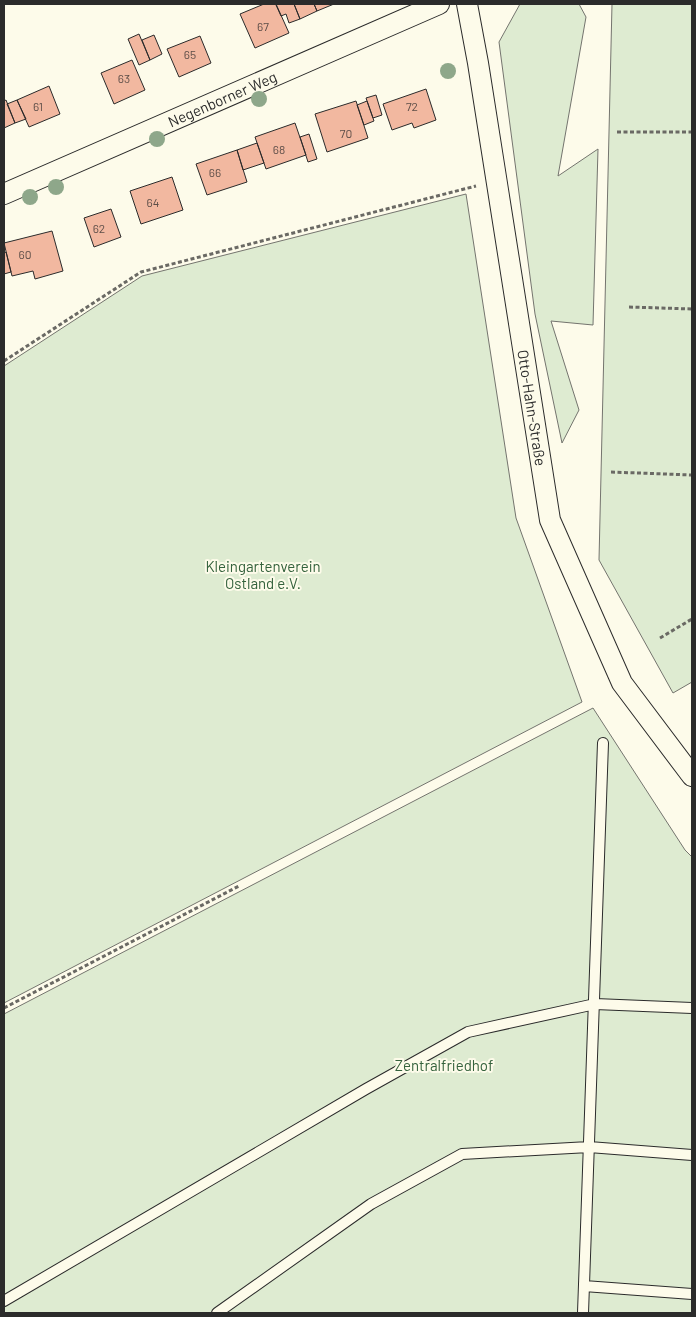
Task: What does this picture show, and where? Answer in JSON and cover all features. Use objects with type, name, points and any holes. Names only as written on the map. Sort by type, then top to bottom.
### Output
[{"type":"street","name":"Negenborner Weg","points":[[4,194],[439,4]]},
{"type":"street","name":"Otto-Hahn-Straße","points":[[467,4],[497,181],[550,520],[622,683],[692,776]]},
{"type":"lane","points":[[583,1313],[603,743]]},
{"type":"lane","points":[[4,1301],[366,1089],[468,1032],[595,1004],[692,1008]]},
{"type":"lane","points":[[217,1313],[371,1204],[462,1154],[589,1147],[692,1155]]},
{"type":"lane","points":[[584,1286],[692,1294]]},
{"type":"path","points":[[617,132],[692,132]]},
{"type":"path","points":[[4,360],[141,272],[497,181]]},
{"type":"path","points":[[629,307],[692,309]]},
{"type":"path","points":[[610,472],[692,475]]},
{"type":"path","points":[[660,638],[692,619]]},
{"type":"path","points":[[4,1008],[238,886]]},
{"type":"green space","points":[[520,4],[579,4],[586,17],[558,176],[598,149],[593,325],[551,321],[579,410],[562,443],[535,314],[499,42]]},
{"type":"green space","points":[[612,4],[692,4],[692,682],[673,693],[599,560]]},
{"type":"green space","name":"Kleingartenverein Ostland e.V.","points":[[466,194],[516,518],[582,702],[4,1003],[4,366],[142,276]]},
{"type":"green space","name":"Zentralfriedhof","points":[[593,708],[685,850],[692,857],[692,1313],[4,1313],[4,1014]]},
{"type":"building","points":[[264,4],[276,4],[289,33],[255,48],[240,14]]},
{"type":"building","points":[[294,4],[300,19],[289,23],[286,14],[281,16],[276,5]]},
{"type":"building","points":[[294,4],[314,4],[317,11],[300,19]]},
{"type":"building","points":[[314,4],[334,4],[317,11]]},
{"type":"building","points":[[139,34],[150,60],[139,65],[128,39]]},
{"type":"building","points":[[154,35],[162,54],[150,60],[142,40]]},
{"type":"building","points":[[200,36],[211,63],[179,77],[167,49]]},
{"type":"building","points":[[132,60],[145,90],[114,104],[101,73]]},
{"type":"building","points":[[49,86],[60,114],[29,127],[17,100]]},
{"type":"building","points":[[426,89],[436,120],[414,128],[412,123],[392,130],[383,104]]},
{"type":"building","points":[[376,95],[382,115],[373,118],[366,98]]},
{"type":"building","points":[[6,100],[15,123],[4,128],[4,101]]},
{"type":"building","points":[[17,100],[26,119],[15,123],[7,104]]},
{"type":"building","points":[[356,101],[368,138],[327,152],[315,114]]},
{"type":"building","points":[[367,101],[374,121],[364,125],[357,105]]},
{"type":"building","points":[[295,123],[306,155],[266,169],[255,137]]},
{"type":"building","points":[[309,134],[317,159],[308,162],[300,137]]},
{"type":"building","points":[[257,143],[264,163],[243,170],[237,150]]},
{"type":"building","points":[[237,150],[247,182],[207,195],[196,164]]},
{"type":"building","points":[[172,177],[183,210],[141,224],[130,191]]},
{"type":"building","points":[[111,209],[121,237],[94,247],[84,218]]},
{"type":"building","points":[[52,231],[63,271],[35,279],[33,271],[12,276],[4,243]]},
{"type":"building","points":[[6,252],[11,272],[4,274],[4,253]]}]
